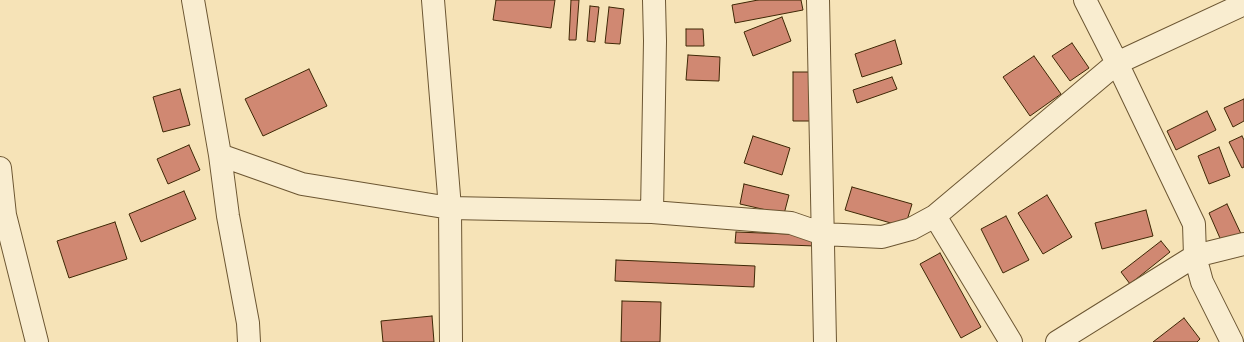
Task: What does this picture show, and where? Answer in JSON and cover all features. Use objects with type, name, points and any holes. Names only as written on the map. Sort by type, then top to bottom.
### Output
[{"type":"street","points":[[192,0],[220,155],[228,216],[248,323],[249,342]]},
{"type":"street","points":[[433,0],[450,208],[451,342]]},
{"type":"street","points":[[652,212],[655,41],[654,0]]},
{"type":"street","points":[[818,0],[825,342]]},
{"type":"street","points":[[1085,0],[1117,63],[1194,224],[1195,256],[1202,282],[1232,342]]},
{"type":"street","points":[[220,155],[302,184],[450,208],[652,212],[791,223],[823,234],[882,237],[911,229],[935,216],[1117,63],[1244,4]]},
{"type":"street","points":[[0,168],[5,214],[37,342]]},
{"type":"street","points":[[935,216],[1011,342]]},
{"type":"street","points":[[1057,342],[1195,256],[1244,244]]},
{"type":"building","points":[[496,0],[555,0],[551,28],[493,20]]},
{"type":"building","points":[[571,0],[579,0],[576,40],[569,40]]},
{"type":"building","points":[[758,0],[801,0],[803,10],[735,23],[732,5]]},
{"type":"building","points":[[590,6],[599,7],[595,42],[587,41]]},
{"type":"building","points":[[609,7],[624,9],[620,44],[605,43]]},
{"type":"building","points":[[782,17],[791,41],[753,56],[744,32]]},
{"type":"building","points":[[686,29],[703,29],[704,46],[686,46]]},
{"type":"building","points":[[895,40],[902,64],[862,77],[855,54]]},
{"type":"building","points":[[1072,43],[1089,68],[1070,81],[1052,56]]},
{"type":"building","points":[[688,55],[720,57],[719,81],[686,80]]},
{"type":"building","points":[[1034,56],[1061,94],[1030,116],[1003,77]]},
{"type":"building","points":[[309,69],[327,106],[263,136],[245,99]]},
{"type":"building","points":[[793,72],[811,72],[811,121],[793,121]]},
{"type":"building","points":[[892,77],[897,89],[857,103],[853,90]]},
{"type":"building","points":[[180,89],[190,125],[163,132],[153,97]]},
{"type":"building","points":[[1244,99],[1244,121],[1233,127],[1224,108]]},
{"type":"building","points":[[1207,111],[1216,130],[1176,150],[1167,131]]},
{"type":"building","points":[[753,136],[790,148],[782,175],[744,163]]},
{"type":"building","points":[[1242,136],[1244,140],[1244,167],[1242,168],[1229,142]]},
{"type":"building","points":[[189,145],[200,170],[168,184],[157,159]]},
{"type":"building","points":[[1219,147],[1230,176],[1209,184],[1198,156]]},
{"type":"building","points":[[744,184],[789,195],[784,214],[740,204]]},
{"type":"building","points":[[852,187],[912,204],[905,227],[845,210]]},
{"type":"building","points":[[184,191],[196,219],[141,242],[129,214]]},
{"type":"building","points":[[1047,195],[1072,237],[1043,254],[1018,213]]},
{"type":"building","points":[[1227,204],[1242,236],[1223,245],[1209,213]]},
{"type":"building","points":[[1146,210],[1153,236],[1102,249],[1095,223]]},
{"type":"building","points":[[1006,216],[1029,260],[1003,273],[981,229]]},
{"type":"building","points":[[115,222],[127,259],[69,278],[57,241]]},
{"type":"building","points":[[736,232],[815,235],[815,246],[735,243]]},
{"type":"building","points":[[1161,241],[1170,252],[1130,284],[1121,272]]},
{"type":"building","points":[[940,253],[981,327],[961,338],[920,264]]},
{"type":"building","points":[[616,260],[755,266],[754,287],[615,281]]},
{"type":"building","points":[[622,301],[661,302],[660,342],[621,342]]},
{"type":"building","points":[[432,316],[434,342],[383,342],[381,321]]},
{"type":"building","points":[[1184,318],[1200,339],[1197,342],[1153,342]]}]
